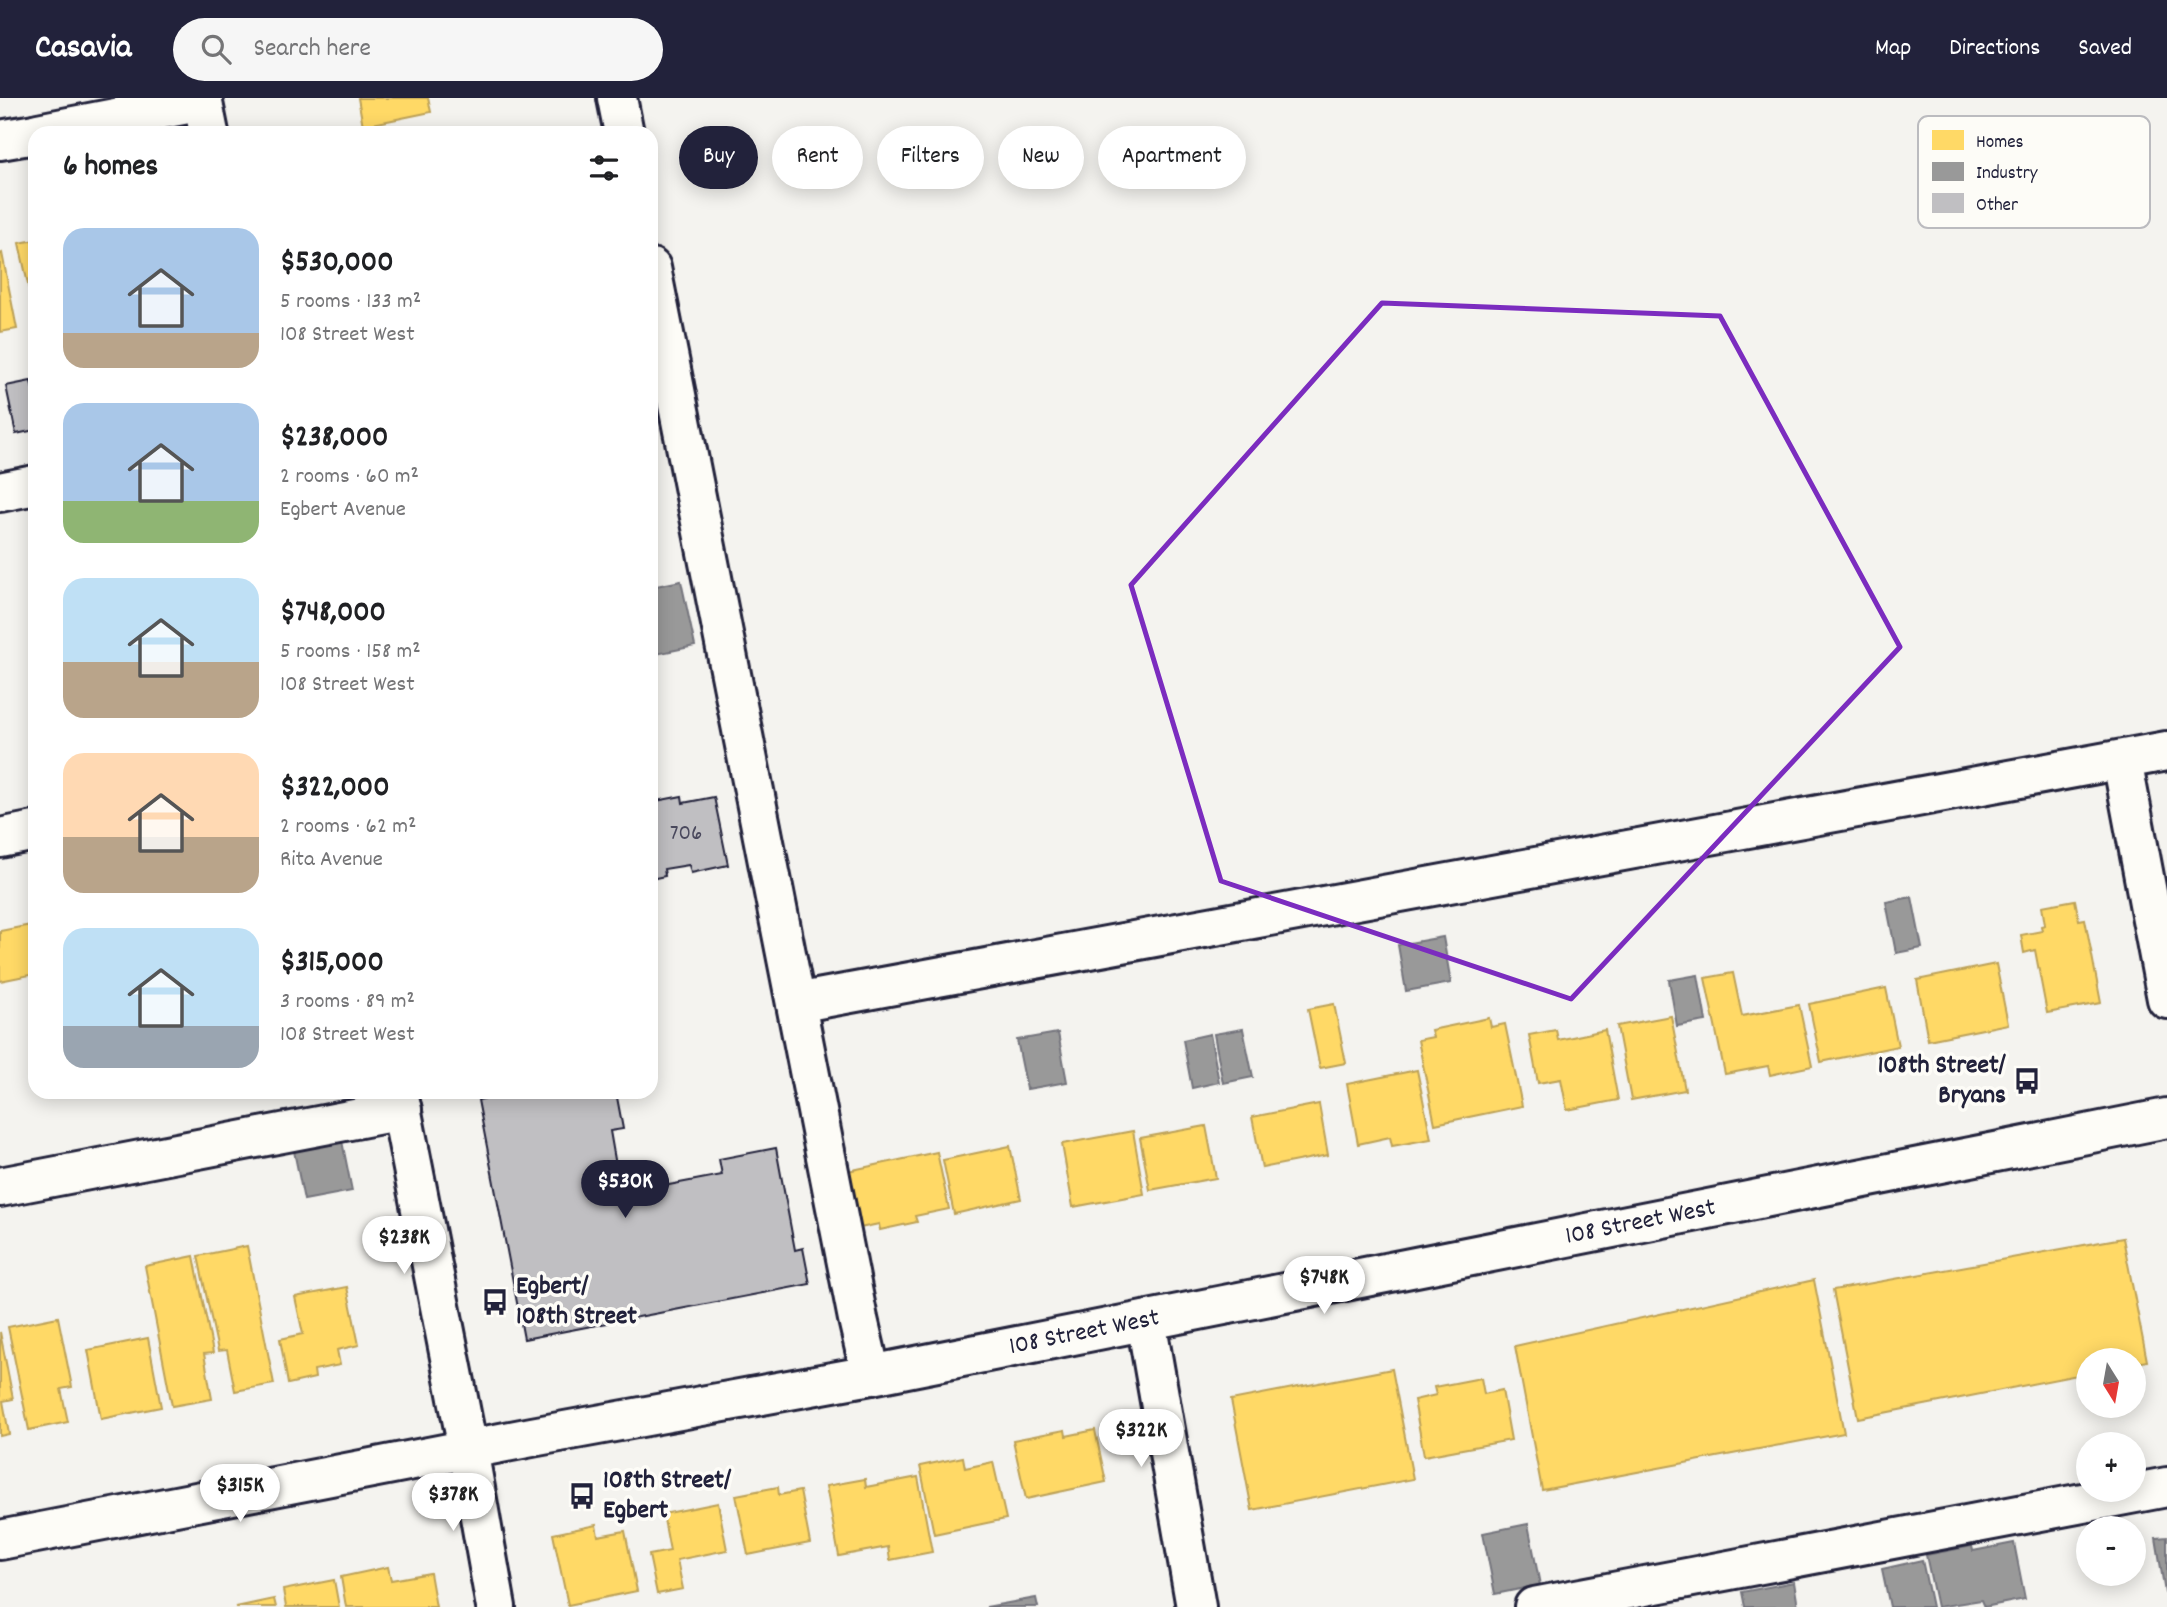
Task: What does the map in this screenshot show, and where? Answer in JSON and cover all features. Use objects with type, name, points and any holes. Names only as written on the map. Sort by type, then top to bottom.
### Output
[{"type":"street","points":[[617,98],[623,126]]},
{"type":"street","points":[[90,126],[205,111]]},
{"type":"street","points":[[0,140],[28,135]]},
{"type":"street","points":[[658,303],[871,1375]]},
{"type":"street","points":[[0,492],[28,486]]},
{"type":"street","points":[[796,1003],[2167,751]]},
{"type":"street","points":[[2122,760],[2167,999]]},
{"type":"street","points":[[0,838],[28,832]]},
{"type":"street","points":[[0,1187],[400,1101],[496,1607]]},
{"type":"street","name":"108 Street West","points":[[0,1540],[468,1449],[871,1375],[2167,1118]]},
{"type":"street","points":[[1146,1321],[1196,1607]]},
{"type":"street","points":[[1534,1607],[2167,1488]]},
{"type":"highlighted area","points":[[1382,303],[1720,316],[1900,647],[1571,999],[1221,881],[1131,585]]},
{"type":"building: Homes","points":[[358,98],[428,98],[431,112],[363,126]]},
{"type":"building: Homes","points":[[28,241],[28,285],[19,243]]},
{"type":"building: Homes","points":[[2,253],[17,329],[0,332],[0,254]]},
{"type":"building: Homes","points":[[2075,900],[2079,920],[2085,919],[2101,1003],[2047,1013],[2035,950],[2024,953],[2021,935],[2042,931],[2041,926],[2045,925],[2042,906]]},
{"type":"building: Homes","points":[[28,926],[28,975],[0,981],[0,931]]},
{"type":"building: Homes","points":[[1996,964],[2008,1024],[1928,1040],[1917,980]]},
{"type":"building: Homes","points":[[1733,973],[1742,1016],[1799,1005],[1812,1066],[1770,1075],[1768,1066],[1725,1074],[1705,978]]},
{"type":"building: Homes","points":[[1886,988],[1898,1046],[1821,1062],[1809,1004]]},
{"type":"building: Homes","points":[[1334,1004],[1346,1063],[1320,1068],[1308,1009]]},
{"type":"building: Homes","points":[[1671,1016],[1685,1090],[1631,1100],[1617,1026]]},
{"type":"building: Homes","points":[[1489,1018],[1491,1027],[1505,1024],[1522,1106],[1435,1124],[1418,1040],[1433,1037],[1431,1030]]},
{"type":"building: Homes","points":[[1556,1030],[1558,1040],[1605,1030],[1618,1100],[1567,1110],[1561,1079],[1538,1083],[1529,1035]]},
{"type":"building: Homes","points":[[1417,1070],[1431,1139],[1392,1146],[1390,1137],[1358,1144],[1347,1084]]},
{"type":"building: Homes","points":[[1319,1104],[1328,1155],[1262,1168],[1252,1117]]},
{"type":"building: Homes","points":[[1206,1126],[1216,1178],[1150,1190],[1140,1138]]},
{"type":"building: Homes","points":[[1133,1131],[1144,1194],[1073,1207],[1062,1144]]},
{"type":"building: Homes","points":[[1010,1146],[1021,1199],[954,1214],[943,1160]]},
{"type":"building: Homes","points":[[937,1152],[949,1209],[915,1216],[917,1222],[880,1230],[879,1224],[855,1229],[843,1172]]},
{"type":"building: Homes","points":[[2123,1238],[2144,1348],[2076,1348],[2076,1375],[1858,1418],[1833,1290]]},
{"type":"building: Homes","points":[[247,1246],[274,1384],[235,1391],[227,1350],[218,1351],[198,1256]]},
{"type":"building: Homes","points":[[194,1256],[213,1353],[204,1354],[212,1399],[172,1406],[145,1266]]},
{"type":"building: Homes","points":[[1814,1280],[1844,1433],[1542,1490],[1515,1346]]},
{"type":"building: Homes","points":[[347,1287],[359,1345],[337,1350],[340,1365],[314,1370],[315,1378],[288,1384],[280,1339],[303,1334],[295,1297]]},
{"type":"building: Homes","points":[[58,1317],[72,1387],[61,1389],[68,1422],[29,1430],[8,1327]]},
{"type":"building: Homes","points":[[0,1332],[13,1399],[3,1401],[9,1434],[0,1436]]},
{"type":"building: Homes","points":[[148,1338],[161,1407],[101,1419],[88,1350]]},
{"type":"building: Homes","points":[[1392,1369],[1413,1479],[1252,1510],[1231,1400]]},
{"type":"building: Homes","points":[[1481,1378],[1484,1394],[1502,1390],[1511,1440],[1424,1456],[1414,1400],[1436,1395],[1434,1387]]},
{"type":"building: Homes","points":[[1065,1430],[1066,1436],[1095,1430],[1106,1482],[1026,1499],[1013,1440]]},
{"type":"building: Homes","points":[[963,1457],[965,1468],[993,1462],[1006,1519],[934,1534],[920,1466]]},
{"type":"building: Homes","points":[[918,1477],[932,1552],[890,1560],[888,1547],[839,1556],[826,1486],[865,1479],[866,1487]]},
{"type":"building: Homes","points":[[778,1487],[779,1495],[800,1491],[810,1543],[748,1555],[736,1495]]},
{"type":"building: Homes","points":[[718,1503],[727,1550],[677,1560],[683,1589],[657,1594],[649,1555],[670,1551],[663,1514]]},
{"type":"building: Homes","points":[[596,1525],[598,1536],[625,1531],[637,1591],[568,1605],[553,1534]]},
{"type":"building: Homes","points":[[388,1567],[391,1580],[430,1573],[436,1607],[346,1607],[341,1577]]},
{"type":"building: Homes","points":[[334,1580],[339,1607],[286,1607],[283,1590]]},
{"type":"building: Homes","points":[[274,1599],[276,1607],[236,1607]]},
{"type":"building: Industry","points":[[681,581],[695,646],[658,654],[658,586]]},
{"type":"building: Industry","points":[[1912,897],[1922,948],[1896,953],[1886,902]]},
{"type":"building: Industry","points":[[1443,937],[1451,983],[1406,991],[1398,945]]},
{"type":"building: Industry","points":[[1698,975],[1706,1021],[1677,1026],[1669,980]]},
{"type":"building: Industry","points":[[1243,1029],[1253,1077],[1223,1083],[1214,1034]]},
{"type":"building: Industry","points":[[1058,1033],[1067,1082],[1027,1089],[1017,1040]]},
{"type":"building: Industry","points":[[1210,1034],[1219,1082],[1192,1088],[1183,1040]]},
{"type":"building: Industry","points":[[342,1141],[352,1191],[304,1200],[294,1151]]},
{"type":"building: Industry","points":[[1528,1524],[1540,1585],[1495,1594],[1483,1533]]},
{"type":"building: Industry","points":[[2167,1537],[2167,1593],[2165,1593],[2156,1538]]},
{"type":"building: Industry","points":[[2014,1543],[2025,1599],[1984,1607],[1981,1600],[1937,1607],[1926,1555],[1972,1546],[1973,1551]]},
{"type":"building: Industry","points":[[1922,1560],[1932,1607],[1890,1607],[1882,1569]]},
{"type":"building: Industry","points":[[1794,1582],[1798,1607],[1745,1607],[1742,1592]]},
{"type":"building: Industry","points":[[1036,1598],[1038,1607],[986,1607]]},
{"type":"building: Other","points":[[28,382],[28,431],[16,434],[6,386]]},
{"type":"building: Other","points":[[682,796],[683,803],[714,797],[728,865],[691,873],[689,865],[664,869],[665,876],[658,878],[658,801]]},
{"type":"building: Other","points":[[617,1099],[623,1129],[610,1131],[621,1194],[722,1175],[719,1159],[776,1148],[795,1250],[803,1248],[810,1284],[524,1339],[478,1100]]},
{"type":"place","name":"108th Street/ Bryans","points":[[2027,1081]]},
{"type":"place","name":"Egbert/ 108th Street","points":[[495,1302]]},
{"type":"place","name":"108th Street/ Egbert","points":[[582,1496]]}]
